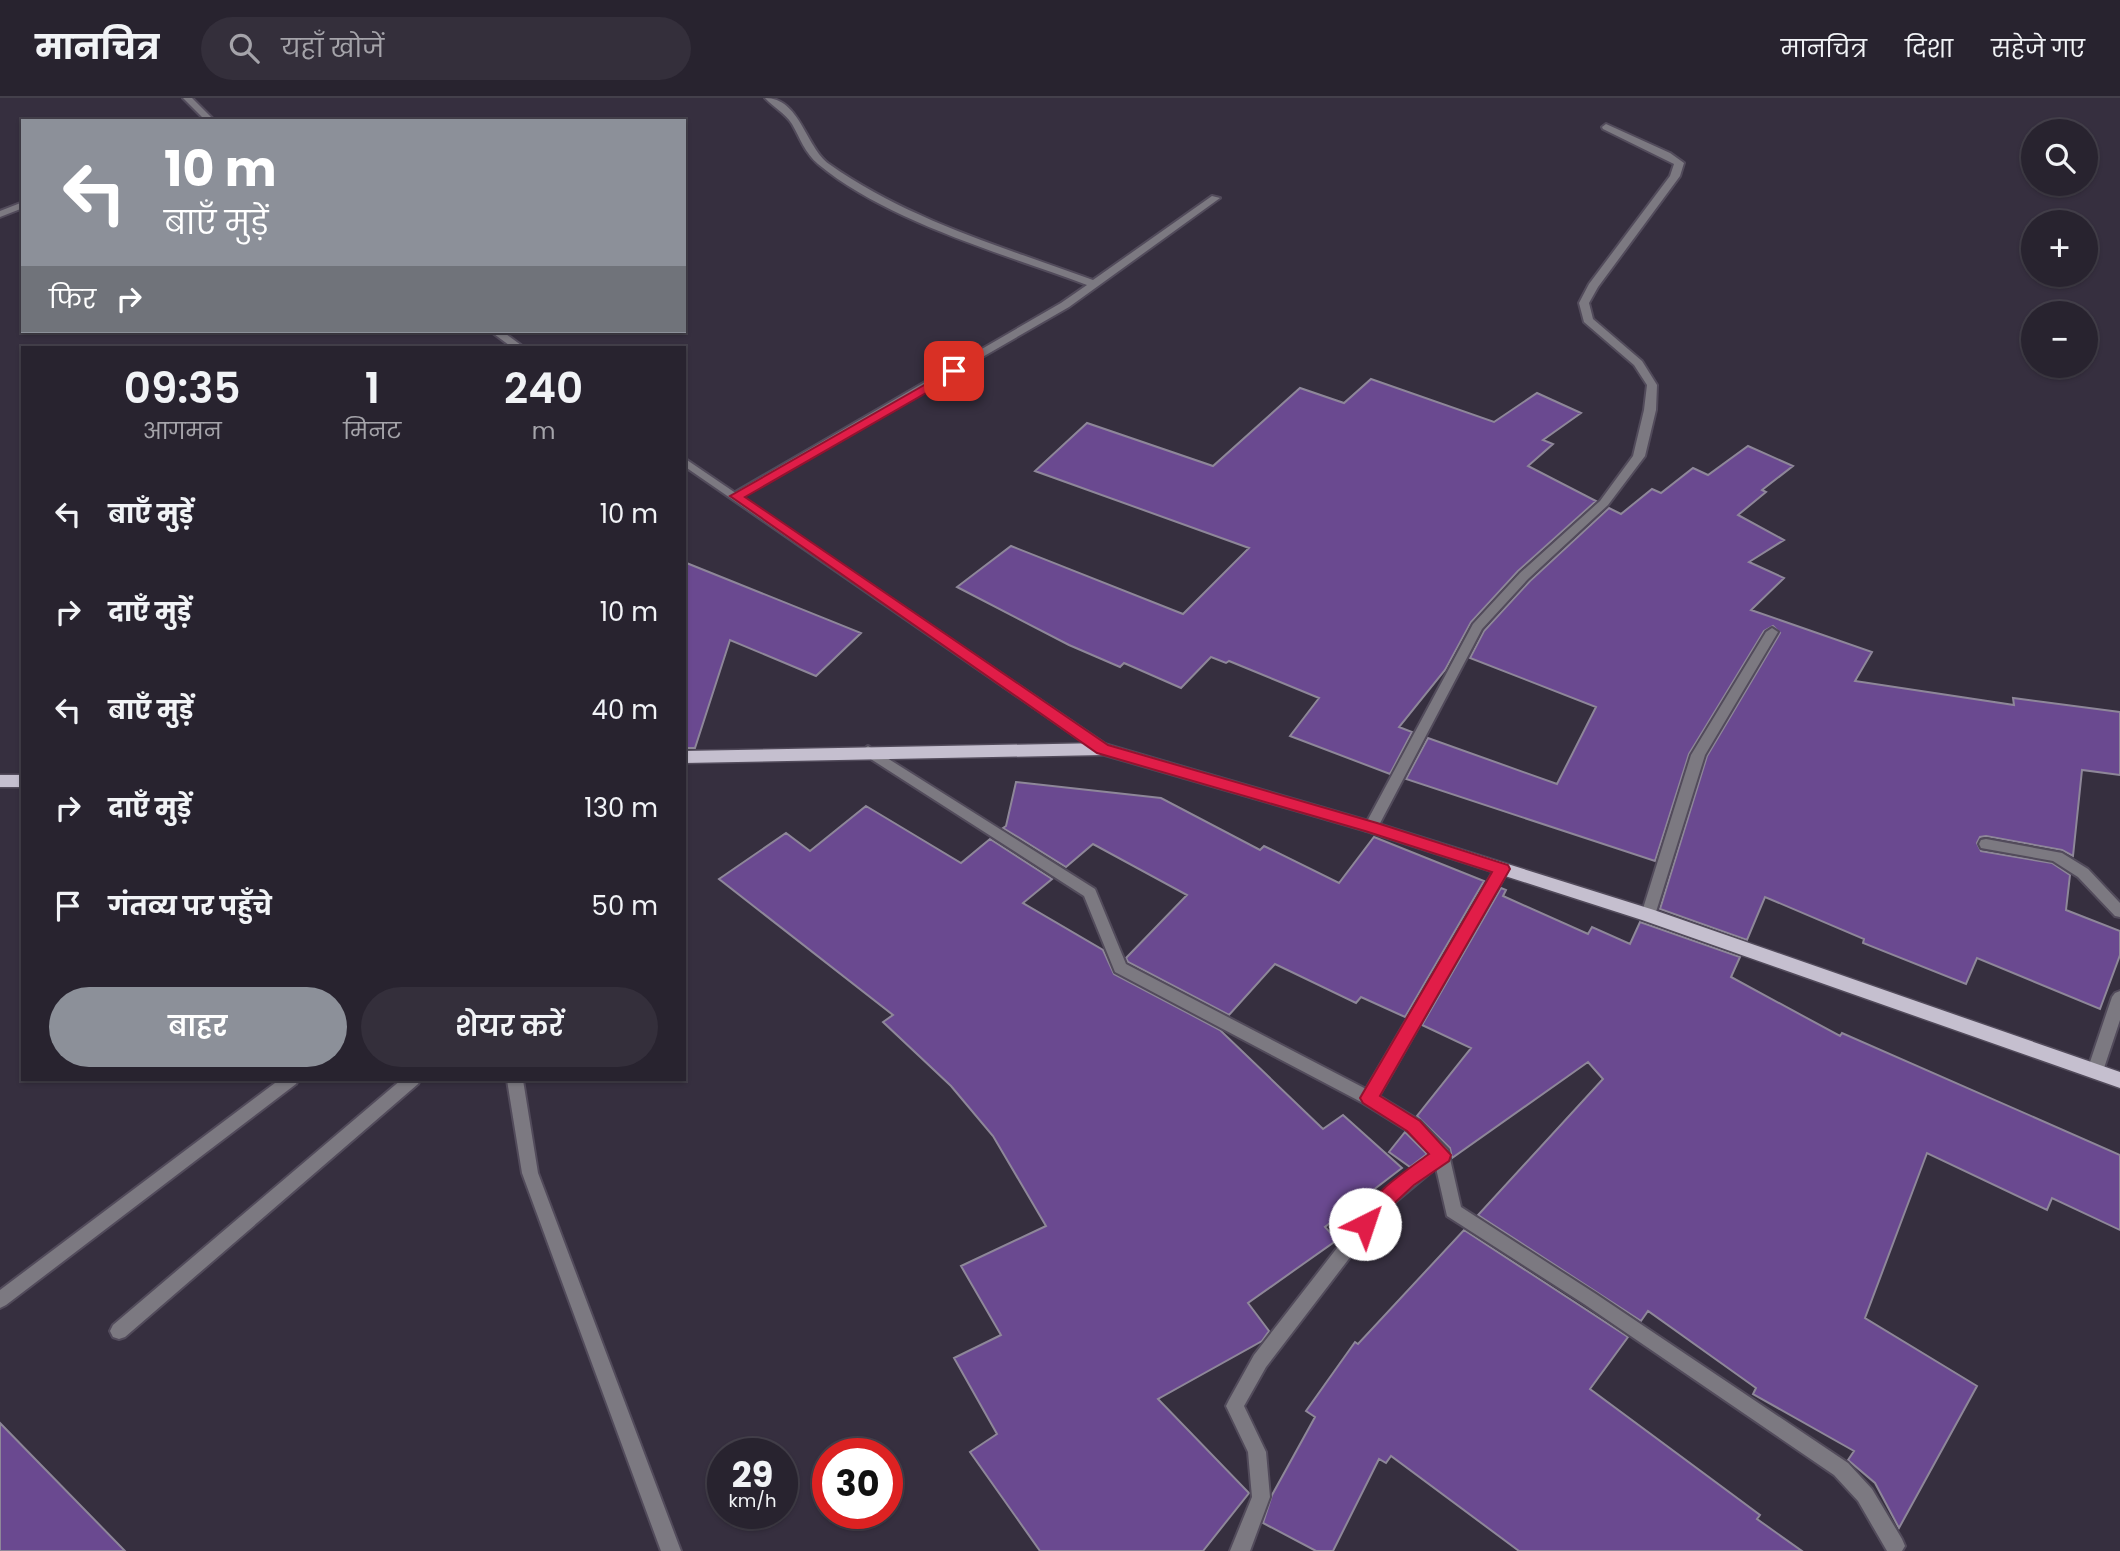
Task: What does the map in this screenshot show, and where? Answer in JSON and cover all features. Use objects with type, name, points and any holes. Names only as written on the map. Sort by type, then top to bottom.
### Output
[{"type":"main road","points":[[686,757],[868,751],[1103,749],[1371,827],[1648,915],[2120,1080]]},
{"type":"main road","points":[[0,781],[21,780]]},
{"type":"street","points":[[187,98],[209,119]]},
{"type":"street","points":[[769,98],[795,121],[806,146],[821,162],[892,205],[950,230],[1095,284]]},
{"type":"street","points":[[1371,827],[1478,627],[1524,576],[1604,503],[1639,456],[1650,410],[1652,385],[1638,363],[1588,320],[1584,303],[1593,286],[1675,176],[1679,163],[1606,127]]},
{"type":"street","points":[[736,496],[1003,344],[1095,284],[1215,198]]},
{"type":"street","points":[[0,214],[21,206]]},
{"type":"street","points":[[498,333],[517,346]]},
{"type":"street","points":[[686,462],[1103,749]]},
{"type":"street","points":[[1648,915],[1698,755],[1772,632]]},
{"type":"street","points":[[868,751],[1090,893],[1120,968],[1369,1098],[1413,1126],[1442,1155],[1452,1211],[1590,1298],[1841,1469],[1865,1495],[1895,1546]]},
{"type":"street","points":[[1986,844],[2057,857],[2083,873],[2120,912]]},
{"type":"street","points":[[1369,1098],[1502,869]]},
{"type":"street","points":[[2095,1071],[2120,997]]},
{"type":"street","points":[[0,1300],[289,1081]]},
{"type":"street","points":[[119,1331],[411,1081]]},
{"type":"street","points":[[515,1081],[530,1173],[671,1551]]},
{"type":"street","points":[[1240,1551],[1261,1497],[1257,1452],[1235,1406],[1259,1361],[1381,1204],[1442,1155]]},
{"type":"building","points":[[1371,379],[1494,422],[1537,393],[1581,413],[1543,440],[1553,444],[1528,466],[1596,501],[1518,571],[1471,622],[1445,670],[1399,727],[1412,732],[1390,774],[1290,736],[1319,698],[1229,661],[1226,663],[1211,657],[1181,688],[1124,663],[1120,667],[1069,645],[957,587],[1011,546],[1183,614],[1249,548],[1035,471],[1087,423],[1213,466],[1300,388],[1344,403]]},
{"type":"building","points":[[1748,446],[1793,466],[1762,490],[1766,492],[1738,515],[1784,540],[1749,562],[1784,578],[1751,610],[1872,652],[1855,681],[2014,705],[2013,698],[2120,712],[2120,775],[2082,770],[2073,856],[2062,850],[1986,836],[1980,837],[1977,843],[1981,851],[2052,863],[2070,875],[2066,910],[2120,931],[2120,955],[2100,1009],[1977,958],[1966,984],[1863,943],[1864,939],[1765,897],[1747,940],[1660,909],[1707,756],[1780,633],[1773,626],[1764,631],[1689,754],[1655,861],[1406,779],[1428,738],[1557,784],[1596,707],[1470,658],[1484,631],[1530,581],[1609,508],[1621,514],[1652,489],[1661,493],[1693,468],[1708,475]]},
{"type":"building","points":[[686,563],[861,633],[816,676],[730,640],[695,748],[686,748]]},
{"type":"building","points":[[1016,782],[1161,798],[1260,850],[1264,846],[1339,883],[1374,837],[1484,881],[1405,1017],[1361,997],[1356,1003],[1275,964],[1229,1015],[1128,962],[1126,958],[1187,895],[1093,844],[1066,867],[1003,828],[1006,826]]},
{"type":"building","points":[[866,806],[961,863],[990,839],[1052,879],[1023,903],[1103,950],[1114,974],[1220,1030],[1323,1129],[1343,1115],[1402,1168],[1325,1227],[1337,1240],[1248,1303],[1269,1331],[1262,1341],[1158,1399],[1249,1493],[1203,1551],[1040,1551],[970,1452],[997,1434],[954,1358],[1001,1335],[961,1266],[1046,1226],[993,1136],[951,1086],[883,1022],[893,1015],[719,879],[786,833],[810,851]]},
{"type":"building","points":[[1501,888],[1506,890],[1503,896],[1588,934],[1592,927],[1630,944],[1640,922],[1740,957],[1731,977],[1840,1036],[1842,1033],[2120,1155],[2120,1230],[2052,1198],[2047,1210],[1927,1153],[1865,1318],[1977,1386],[1899,1528],[1875,1483],[1848,1460],[1854,1451],[1753,1394],[1756,1388],[1648,1311],[1641,1321],[1478,1215],[1603,1079],[1588,1062],[1452,1158],[1450,1148],[1417,1116],[1471,1048],[1422,1025]]},
{"type":"building","points":[[1405,1132],[1427,1154],[1410,1167],[1389,1152]]},
{"type":"building","points":[[1464,1230],[1628,1337],[1590,1389],[1760,1515],[1757,1519],[1802,1551],[1519,1551],[1391,1456],[1386,1463],[1379,1459],[1333,1551],[1316,1551],[1263,1523],[1272,1495],[1315,1417],[1306,1411],[1355,1342],[1358,1344]]},
{"type":"building","points":[[0,1423],[125,1551],[0,1551]]},
{"type":"route","points":[[954,371],[736,496],[1103,749],[1371,827],[1502,869],[1369,1098],[1413,1126],[1442,1155],[1381,1204],[1365,1224]]}]
